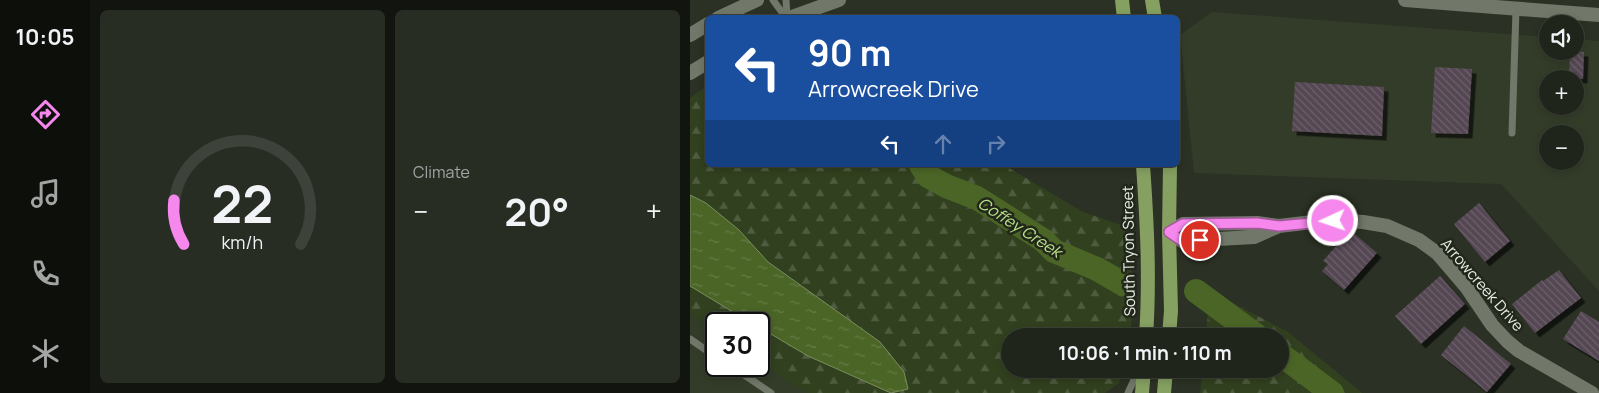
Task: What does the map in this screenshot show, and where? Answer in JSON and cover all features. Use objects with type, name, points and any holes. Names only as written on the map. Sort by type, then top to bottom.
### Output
[{"type":"main road","points":[[1122,0],[1124,15]]},
{"type":"main road","points":[[1152,0],[1154,15]]},
{"type":"main road","name":"South Tryon Street","points":[[1143,167],[1149,296],[1147,328]]},
{"type":"main road","points":[[1170,167],[1170,328]]},
{"type":"main road","points":[[1142,393],[1143,378]]},
{"type":"main road","points":[[1164,393],[1165,378]]},
{"type":"street","points":[[724,15],[756,0]]},
{"type":"street","points":[[796,15],[839,0]]},
{"type":"street","points":[[1405,0],[1516,5],[1599,15]]},
{"type":"street","points":[[690,35],[705,26]]},
{"type":"street","points":[[690,73],[705,64]]},
{"type":"street","name":"Arrowcreek Drive","points":[[1169,232],[1182,241],[1254,237],[1279,226],[1321,221],[1363,222],[1387,226],[1420,240],[1437,253],[1467,288],[1492,325],[1519,351],[1592,393]]},
{"type":"lane","points":[[773,0],[785,15]]},
{"type":"lane","points":[[786,0],[787,15]]},
{"type":"lane","points":[[1512,133],[1516,5]]},
{"type":"lane","points":[[690,339],[705,349]]},
{"type":"lane","points":[[747,377],[771,393]]},
{"type":"lane","points":[[1128,393],[1134,378]]},
{"type":"shaded area","points":[[1212,12],[1539,36],[1539,60],[1584,60],[1584,40],[1599,41],[1599,291],[1501,184],[1194,173],[1180,35]]},
{"type":"shaded area","points":[[690,314],[705,324],[705,377],[770,377],[770,370],[807,393],[690,393]]},
{"type":"green space","points":[[705,87],[705,167],[1007,167],[1083,212],[1124,226],[1131,232],[1133,314],[1130,328],[1001,328],[1001,378],[1120,378],[1119,383],[1105,393],[892,393],[908,389],[904,373],[880,342],[768,262],[739,230],[706,203],[690,195],[690,98]]},
{"type":"green space","points":[[690,286],[733,312],[705,312],[705,324],[690,314]]},
{"type":"green space","points":[[1210,291],[1280,328],[1207,328]]},
{"type":"green space","points":[[1289,333],[1362,393],[1200,393],[1202,378],[1289,378]]},
{"type":"green space","points":[[770,334],[808,356],[891,393],[807,393],[770,370]]},
{"type":"water","points":[[690,195],[706,203],[739,230],[768,262],[880,342],[904,372],[908,389],[891,393],[808,356],[770,334],[770,312],[733,312],[690,286]]},
{"type":"building","points":[[1570,60],[1584,60],[1583,70],[1569,70]]},
{"type":"building","points":[[1435,67],[1472,69],[1468,134],[1431,133]]},
{"type":"building","points":[[1295,82],[1384,87],[1382,136],[1292,131]]},
{"type":"building","points":[[1479,203],[1510,241],[1485,262],[1454,224]]},
{"type":"building","points":[[1350,230],[1377,253],[1344,290],[1322,271],[1328,264],[1323,261]]},
{"type":"building","points":[[1559,270],[1581,298],[1535,333],[1512,304],[1542,280]]},
{"type":"building","points":[[1440,276],[1465,304],[1421,344],[1395,316]]},
{"type":"building","points":[[1581,311],[1599,322],[1599,361],[1563,339]]},
{"type":"building","points":[[1464,326],[1511,364],[1487,392],[1441,355]]},
{"type":"waterway","name":"Coffey Creek","points":[[922,167],[928,176],[946,186],[977,198],[1043,240],[1054,251],[1097,269],[1123,284]]},
{"type":"waterway","name":"Coffey Creek","points":[[1196,291],[1246,328]]},
{"type":"waterway","name":"Coffey Creek","points":[[1289,361],[1332,393]]},
{"type":"route","points":[[1200,240],[1182,241],[1169,232],[1183,224],[1257,223],[1279,226],[1333,221]]}]
